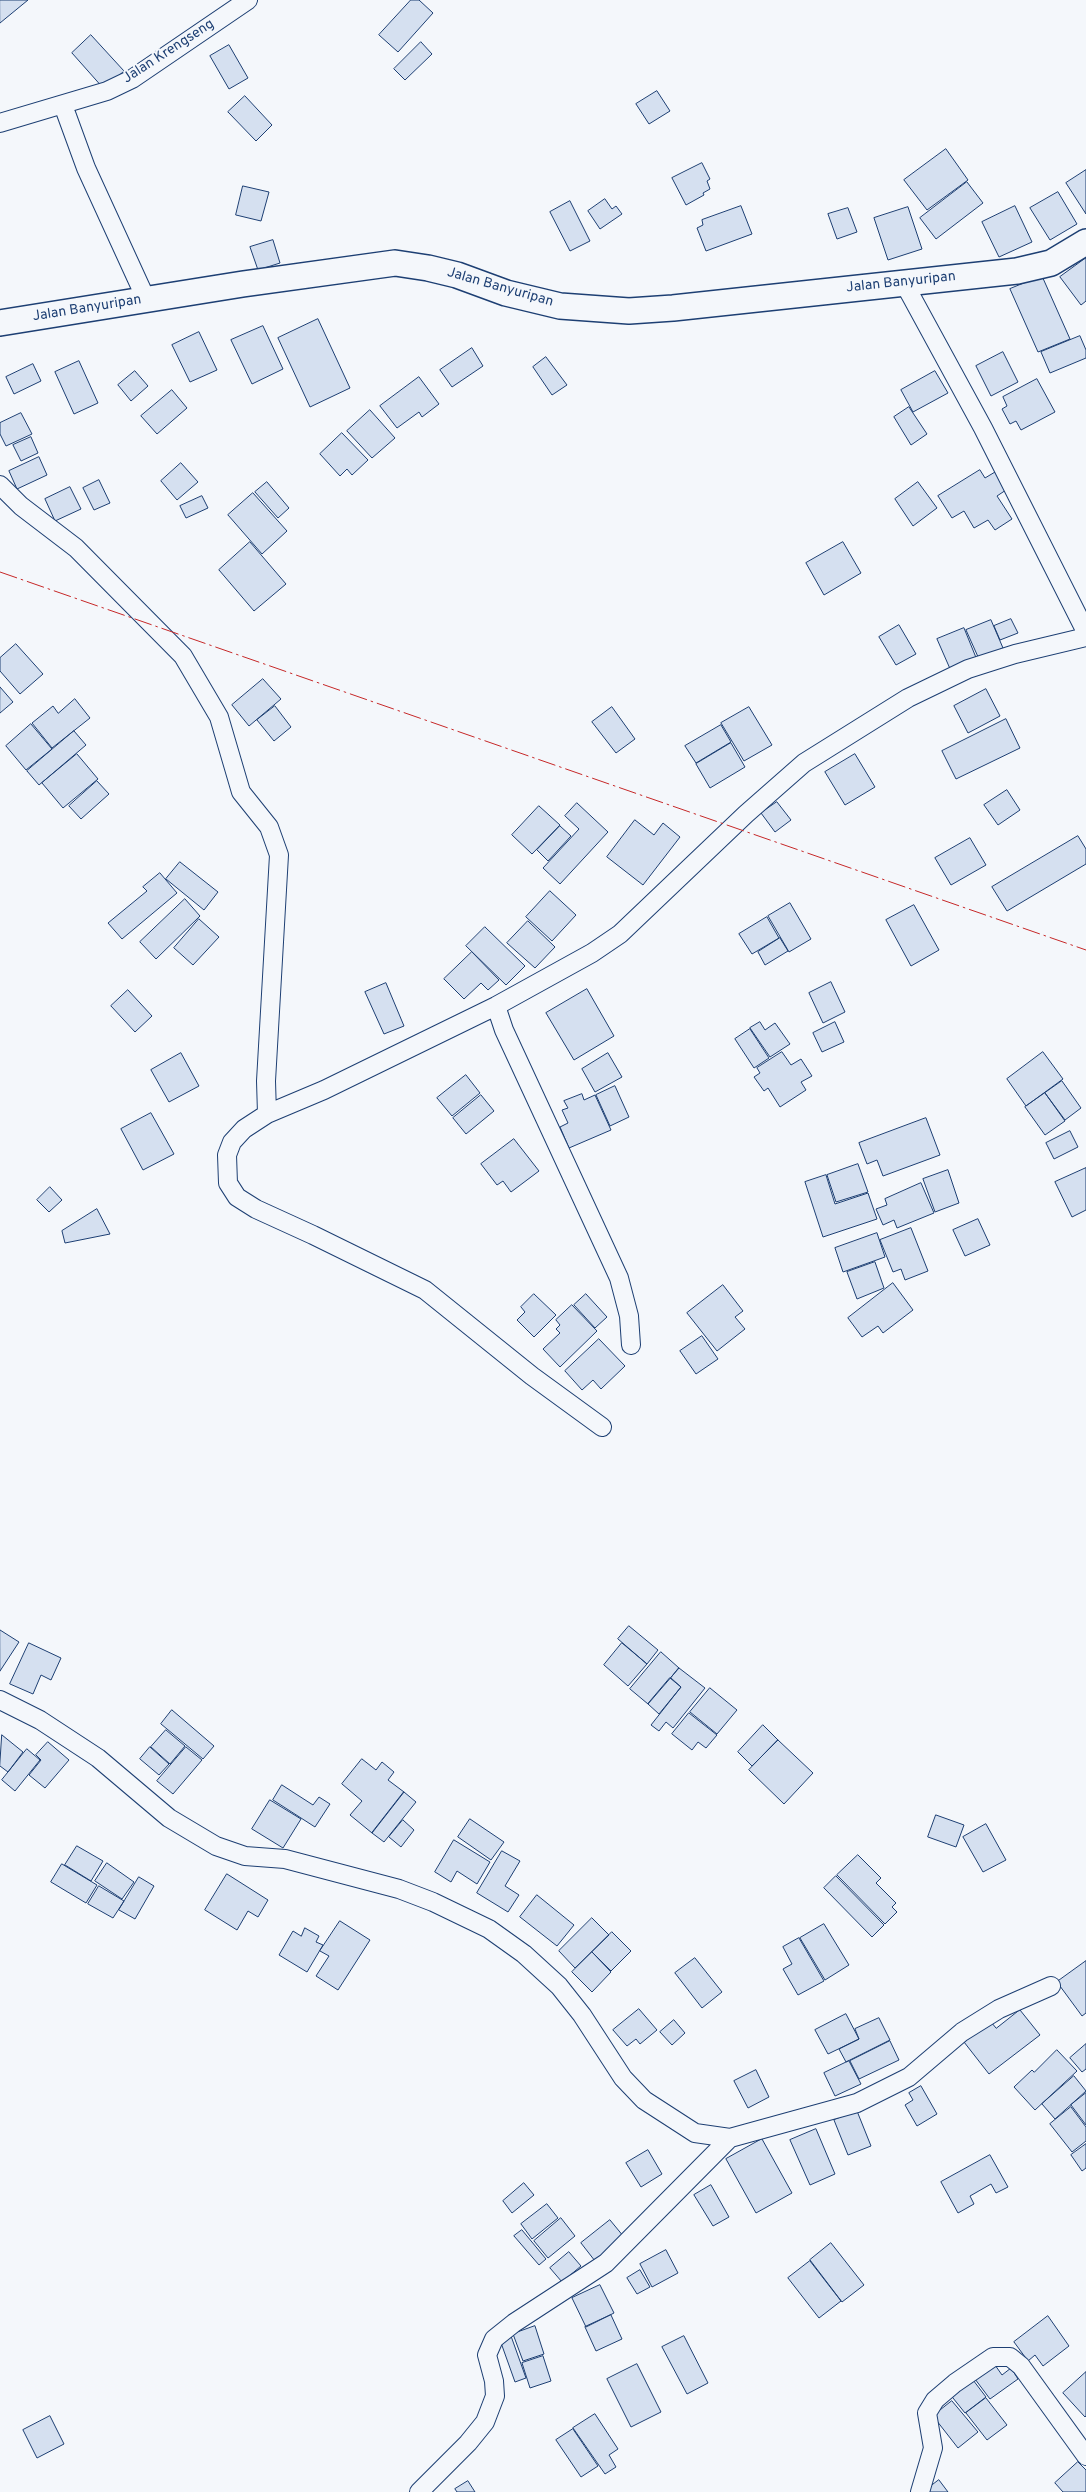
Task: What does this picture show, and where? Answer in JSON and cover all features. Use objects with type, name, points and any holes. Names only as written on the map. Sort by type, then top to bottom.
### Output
[{"type":"street","name":"Jalan Krengseng","points":[[0,123],[107,91],[132,79],[248,0]]},
{"type":"street","points":[[63,104],[86,168],[146,299]]},
{"type":"street","name":"Jalan Banyuripan","points":[[0,323],[146,299],[395,263],[457,275],[506,293],[560,306],[630,311],[693,306],[1017,271],[1051,263],[1086,242]]},
{"type":"street","points":[[904,283],[983,428],[1086,632]]},
{"type":"street","points":[[0,485],[21,506],[76,548],[183,656],[219,717],[241,792],[269,827],[279,855],[266,1081],[267,1114]]},
{"type":"street","points":[[602,1427],[532,1376],[425,1290],[256,1209],[237,1196],[228,1183],[227,1155],[232,1142],[244,1129],[267,1114],[324,1090],[496,1006],[592,953],[620,934],[746,814],[813,757],[908,698],[968,669],[1016,654],[1086,637]]},
{"type":"street","points":[[496,1006],[504,1030],[619,1278],[629,1316],[631,1345]]},
{"type":"street","points":[[0,1700],[40,1720],[98,1758],[169,1818],[216,1846],[245,1856],[286,1859],[399,1889],[433,1902],[489,1929],[524,1954],[559,1986],[582,2015],[624,2078],[644,2100],[695,2133],[730,2138],[857,2103],[909,2077],[962,2032],[999,2009],[1051,1986]]},
{"type":"street","points":[[420,2492],[468,2443],[485,2422],[495,2396],[494,2381],[487,2355],[494,2339],[514,2323],[606,2263],[730,2138]]},
{"type":"street","points":[[920,2492],[933,2448],[926,2418],[930,2406],[955,2383],[993,2357],[1010,2357],[1021,2366],[1086,2456]]},
{"type":"building","points":[[0,0],[28,0],[0,23]]},
{"type":"building","points":[[411,0],[419,0],[433,13],[398,52],[379,35]]},
{"type":"building","points":[[91,35],[124,71],[104,89],[72,53]]},
{"type":"building","points":[[421,42],[432,54],[405,80],[394,69]]},
{"type":"building","points":[[229,45],[248,78],[229,89],[210,56]]},
{"type":"building","points":[[657,91],[670,111],[649,124],[636,104]]},
{"type":"building","points":[[245,96],[272,125],[256,141],[228,112]]},
{"type":"building","points":[[946,149],[968,180],[927,210],[904,180]]},
{"type":"building","points":[[702,163],[710,179],[707,181],[710,189],[703,193],[704,195],[686,205],[672,178]]},
{"type":"building","points":[[1086,170],[1086,214],[1066,183]]},
{"type":"building","points":[[967,182],[983,203],[936,239],[920,218]]},
{"type":"building","points":[[243,186],[269,192],[261,221],[236,215]]},
{"type":"building","points":[[1058,192],[1077,224],[1050,240],[1030,208]]},
{"type":"building","points":[[605,199],[612,209],[616,206],[622,214],[600,229],[588,211]]},
{"type":"building","points":[[570,201],[590,241],[570,251],[550,212]]},
{"type":"building","points":[[741,206],[752,234],[706,251],[697,228],[703,225],[702,220]]},
{"type":"building","points":[[1015,206],[1032,242],[999,257],[982,222]]},
{"type":"building","points":[[908,207],[922,249],[888,260],[874,218]]},
{"type":"building","points":[[848,208],[857,232],[837,239],[828,214]]},
{"type":"building","points":[[273,240],[280,263],[258,270],[250,247]]},
{"type":"building","points":[[1086,258],[1086,301],[1081,305],[1060,277]]},
{"type":"building","points":[[1042,276],[1070,339],[1038,352],[1010,289]]},
{"type":"building","points":[[318,319],[350,388],[310,407],[278,338]]},
{"type":"building","points":[[263,326],[283,369],[252,384],[231,340]]},
{"type":"building","points":[[199,332],[217,370],[190,382],[172,345]]},
{"type":"building","points":[[1080,336],[1086,350],[1086,358],[1050,373],[1041,352]]},
{"type":"building","points":[[472,348],[483,366],[452,387],[440,370]]},
{"type":"building","points":[[1003,352],[1018,382],[991,396],[976,366]]},
{"type":"building","points":[[546,357],[567,385],[552,395],[533,367]]},
{"type":"building","points":[[79,361],[98,403],[74,414],[55,372]]},
{"type":"building","points":[[33,364],[41,381],[14,394],[6,377]]},
{"type":"building","points":[[135,371],[148,386],[131,401],[118,385]]},
{"type":"building","points":[[935,371],[948,393],[913,412],[901,390]]},
{"type":"building","points":[[419,377],[439,404],[422,417],[419,412],[397,428],[380,406]]},
{"type":"building","points":[[1037,379],[1055,412],[1021,430],[1016,421],[1010,424],[1002,409],[1007,406],[1003,397]]},
{"type":"building","points":[[172,390],[187,408],[157,434],[141,416]]},
{"type":"building","points":[[909,407],[927,434],[911,445],[894,417]]},
{"type":"building","points":[[370,410],[395,438],[372,458],[347,431]]},
{"type":"building","points":[[21,413],[32,434],[6,446],[0,434],[0,423]]},
{"type":"building","points":[[342,433],[368,460],[352,475],[347,469],[340,476],[320,454]]},
{"type":"building","points":[[31,437],[38,453],[21,461],[13,445]]},
{"type":"building","points":[[39,457],[47,475],[17,489],[9,471]]},
{"type":"building","points":[[181,463],[198,482],[177,500],[161,481]]},
{"type":"building","points":[[980,470],[985,478],[995,472],[1006,490],[997,496],[1012,519],[995,530],[988,520],[974,528],[964,511],[952,518],[938,496]]},
{"type":"building","points":[[99,480],[110,503],[94,510],[83,488]]},
{"type":"building","points":[[267,482],[289,508],[278,518],[255,492]]},
{"type":"building","points":[[918,482],[937,508],[913,526],[895,499]]},
{"type":"building","points":[[70,487],[81,509],[55,521],[45,499]]},
{"type":"building","points":[[253,493],[287,531],[262,554],[228,515]]},
{"type":"building","points":[[202,496],[208,508],[186,518],[180,506]]},
{"type":"building","points":[[250,542],[286,584],[254,611],[219,570]]},
{"type":"building","points":[[843,542],[861,573],[824,595],[806,563]]},
{"type":"building","points":[[1011,619],[1018,633],[1000,640],[994,626]]},
{"type":"building","points":[[991,620],[1003,648],[979,659],[966,630]]},
{"type":"building","points":[[899,625],[916,654],[896,665],[879,637]]},
{"type":"building","points":[[964,628],[977,660],[951,671],[937,639]]},
{"type":"building","points":[[16,644],[43,674],[20,694],[0,671],[0,658]]},
{"type":"building","points":[[263,679],[281,699],[249,726],[232,705]]},
{"type":"building","points":[[0,687],[13,702],[0,713]]},
{"type":"building","points":[[986,689],[1000,716],[968,733],[954,706]]},
{"type":"building","points":[[75,699],[90,718],[52,748],[32,723],[53,706],[58,713]]},
{"type":"building","points":[[275,706],[291,727],[274,741],[257,720]]},
{"type":"building","points":[[612,707],[635,739],[616,753],[592,722]]},
{"type":"building","points":[[749,707],[772,745],[744,761],[721,723]]},
{"type":"building","points":[[1006,719],[1020,748],[956,779],[942,751]]},
{"type":"building","points":[[31,724],[52,749],[26,770],[6,746]]},
{"type":"building","points":[[721,725],[731,742],[696,763],[685,746]]},
{"type":"building","points":[[74,731],[86,745],[39,785],[27,771]]},
{"type":"building","points":[[731,743],[745,767],[710,788],[696,764]]},
{"type":"building","points":[[77,754],[98,779],[63,808],[42,783]]},
{"type":"building","points":[[855,754],[875,787],[845,805],[825,772]]},
{"type":"building","points":[[97,781],[109,794],[81,819],[69,806]]},
{"type":"building","points":[[1007,790],[1020,810],[998,825],[984,805]]},
{"type":"building","points":[[777,802],[791,820],[775,832],[761,813]]},
{"type":"building","points":[[577,803],[608,832],[560,884],[543,868],[579,829],[565,816]]},
{"type":"building","points":[[539,806],[560,825],[532,854],[512,835]]},
{"type":"building","points":[[635,820],[654,835],[663,823],[680,837],[643,885],[607,857]]},
{"type":"building","points":[[560,826],[571,836],[548,861],[537,850]]},
{"type":"building","points":[[1078,836],[1086,849],[1086,864],[1007,911],[992,887]]},
{"type":"building","points":[[970,838],[986,865],[951,885],[935,858]]},
{"type":"building","points":[[180,862],[218,892],[204,910],[166,879]]},
{"type":"building","points":[[160,873],[177,893],[122,939],[108,923],[147,891],[143,887]]},
{"type":"building","points":[[550,891],[576,915],[552,941],[526,917]]},
{"type":"building","points":[[185,899],[200,916],[156,959],[140,942]]},
{"type":"building","points":[[790,903],[811,939],[789,952],[768,916]]},
{"type":"building","points":[[914,905],[939,950],[911,966],[886,920]]},
{"type":"building","points":[[767,917],[779,938],[752,954],[739,934]]},
{"type":"building","points":[[199,919],[219,937],[193,965],[174,948]]},
{"type":"building","points":[[528,921],[555,947],[535,968],[507,943]]},
{"type":"building","points":[[485,927],[525,966],[506,985],[466,946]]},
{"type":"building","points":[[780,938],[788,951],[765,965],[758,952]]},
{"type":"building","points":[[472,952],[499,980],[488,990],[481,983],[464,999],[444,979]]},
{"type":"building","points":[[831,982],[845,1012],[823,1023],[809,993]]},
{"type":"building","points":[[386,983],[404,1026],[384,1034],[365,992]]},
{"type":"building","points":[[587,989],[614,1036],[574,1060],[546,1013]]},
{"type":"building","points":[[128,990],[152,1016],[135,1032],[111,1006]]},
{"type":"building","points":[[760,1022],[765,1030],[775,1023],[790,1044],[770,1057],[750,1028]]},
{"type":"building","points":[[835,1022],[844,1042],[822,1052],[813,1033]]},
{"type":"building","points":[[750,1029],[769,1058],[754,1068],[735,1039]]},
{"type":"building","points":[[782,1052],[791,1065],[801,1059],[812,1076],[801,1082],[806,1090],[780,1107],[768,1088],[764,1091],[754,1077],[760,1073],[757,1068]]},
{"type":"building","points":[[1043,1052],[1063,1079],[1026,1106],[1007,1079]]},
{"type":"building","points":[[181,1053],[199,1086],[169,1102],[151,1070]]},
{"type":"building","points":[[608,1053],[622,1077],[595,1092],[582,1069]]},
{"type":"building","points":[[466,1075],[480,1093],[452,1116],[437,1098]]},
{"type":"building","points":[[1062,1081],[1081,1108],[1065,1120],[1045,1093]]},
{"type":"building","points":[[615,1086],[629,1117],[610,1126],[596,1095]]},
{"type":"building","points":[[1045,1093],[1065,1121],[1045,1135],[1025,1107]]},
{"type":"building","points":[[582,1094],[584,1100],[595,1095],[611,1130],[569,1148],[560,1127],[568,1123],[562,1110],[568,1108],[564,1101]]},
{"type":"building","points":[[481,1095],[494,1111],[466,1134],[453,1118]]},
{"type":"building","points":[[151,1113],[174,1154],[143,1170],[121,1129]]},
{"type":"building","points":[[926,1118],[940,1155],[883,1176],[877,1160],[867,1164],[859,1143]]},
{"type":"building","points":[[1070,1131],[1078,1147],[1054,1159],[1046,1143]]},
{"type":"building","points":[[514,1139],[539,1171],[511,1192],[503,1181],[497,1185],[481,1164]]},
{"type":"building","points":[[858,1164],[868,1192],[836,1202],[827,1175]]},
{"type":"building","points":[[1086,1168],[1086,1210],[1072,1217],[1055,1182]]},
{"type":"building","points":[[948,1170],[959,1203],[935,1212],[923,1179]]},
{"type":"building","points":[[826,1175],[835,1204],[868,1193],[877,1219],[823,1237],[805,1182]]},
{"type":"building","points":[[921,1183],[934,1213],[897,1228],[894,1220],[883,1225],[876,1209],[887,1205],[885,1199]]},
{"type":"building","points":[[50,1187],[62,1200],[49,1212],[37,1200]]},
{"type":"building","points":[[97,1209],[110,1234],[65,1243],[62,1231]]},
{"type":"building","points":[[978,1219],[990,1245],[965,1256],[953,1230]]},
{"type":"building","points":[[911,1228],[928,1271],[905,1280],[901,1269],[893,1272],[880,1240]]},
{"type":"building","points":[[877,1233],[885,1257],[843,1272],[835,1248]]},
{"type":"building","points":[[875,1262],[884,1288],[857,1299],[847,1272]]},
{"type":"building","points":[[893,1283],[913,1310],[883,1333],[878,1326],[862,1337],[848,1318]]},
{"type":"building","points":[[723,1285],[743,1311],[735,1317],[745,1329],[717,1351],[687,1313]]},
{"type":"building","points":[[534,1294],[556,1315],[534,1337],[517,1320],[525,1312],[521,1307]]},
{"type":"building","points":[[586,1294],[607,1317],[595,1328],[574,1305]]},
{"type":"building","points":[[572,1305],[597,1331],[560,1367],[543,1349],[560,1333],[556,1329],[560,1325],[556,1320]]},
{"type":"building","points":[[702,1336],[718,1359],[696,1374],[680,1351]]},
{"type":"building","points":[[599,1339],[625,1366],[601,1389],[593,1380],[582,1390],[565,1371]]},
{"type":"building","points":[[629,1626],[658,1650],[647,1664],[618,1639]]},
{"type":"building","points":[[0,1630],[19,1642],[0,1671]]},
{"type":"building","points":[[29,1643],[61,1658],[51,1680],[41,1675],[33,1694],[10,1684]]},
{"type":"building","points":[[622,1643],[647,1664],[628,1686],[604,1665]]},
{"type":"building","points":[[661,1652],[679,1668],[648,1704],[630,1689]]},
{"type":"building","points":[[679,1668],[705,1688],[673,1728],[666,1722],[659,1731],[651,1725],[681,1687],[671,1678]]},
{"type":"building","points":[[670,1678],[681,1687],[659,1714],[648,1704]]},
{"type":"building","points":[[710,1688],[737,1710],[717,1734],[690,1712]]},
{"type":"building","points":[[172,1710],[214,1746],[203,1759],[161,1724]]},
{"type":"building","points":[[689,1713],[717,1735],[706,1748],[698,1742],[692,1750],[672,1734]]},
{"type":"building","points":[[763,1725],[778,1740],[752,1766],[738,1752]]},
{"type":"building","points":[[166,1730],[185,1746],[170,1764],[151,1747]]},
{"type":"building","points":[[2,1735],[23,1752],[8,1772],[0,1766]]},
{"type":"building","points":[[778,1740],[813,1773],[784,1804],[749,1770]]},
{"type":"building","points":[[48,1742],[69,1760],[45,1788],[29,1775],[41,1760],[36,1755]]},
{"type":"building","points":[[150,1747],[169,1764],[159,1775],[140,1759]]},
{"type":"building","points":[[186,1747],[202,1760],[173,1794],[157,1781]]},
{"type":"building","points":[[27,1749],[40,1760],[15,1791],[2,1780]]},
{"type":"building","points":[[362,1759],[376,1770],[382,1762],[394,1772],[388,1780],[404,1792],[372,1833],[350,1815],[362,1801],[342,1784]]},
{"type":"building","points":[[282,1785],[313,1805],[319,1797],[330,1804],[315,1827],[273,1800]]},
{"type":"building","points":[[404,1792],[416,1802],[384,1842],[372,1833]]},
{"type":"building","points":[[270,1800],[301,1819],[283,1848],[252,1829]]},
{"type":"building","points":[[936,1815],[964,1825],[956,1847],[928,1837]]},
{"type":"building","points":[[470,1819],[504,1842],[491,1860],[458,1837]]},
{"type":"building","points":[[403,1820],[414,1830],[401,1847],[389,1837]]},
{"type":"building","points":[[986,1824],[1006,1860],[983,1872],[963,1837]]},
{"type":"building","points":[[454,1840],[490,1862],[477,1884],[457,1871],[451,1882],[435,1872]]},
{"type":"building","points":[[77,1846],[103,1861],[91,1881],[65,1865]]},
{"type":"building","points":[[502,1851],[520,1861],[505,1886],[519,1895],[508,1912],[477,1893]]},
{"type":"building","points":[[858,1855],[881,1878],[876,1883],[896,1903],[892,1907],[897,1912],[885,1924],[837,1875]]},
{"type":"building","points":[[107,1863],[134,1882],[122,1899],[95,1881]]},
{"type":"building","points":[[62,1864],[97,1885],[86,1903],[51,1882]]},
{"type":"building","points":[[227,1874],[268,1900],[258,1917],[248,1911],[237,1930],[205,1910]]},
{"type":"building","points":[[836,1876],[884,1925],[872,1937],[824,1888]]},
{"type":"building","points":[[139,1877],[154,1886],[135,1919],[119,1910]]},
{"type":"building","points":[[99,1886],[124,1901],[113,1918],[88,1904]]},
{"type":"building","points":[[537,1895],[574,1925],[557,1946],[520,1917]]},
{"type":"building","points":[[592,1918],[609,1935],[575,1968],[559,1951]]},
{"type":"building","points":[[340,1921],[370,1940],[338,1990],[316,1976],[329,1956],[320,1951]]},
{"type":"building","points":[[824,1924],[849,1965],[825,1980],[800,1938]]},
{"type":"building","points":[[305,1928],[319,1936],[316,1942],[323,1945],[307,1972],[279,1955],[293,1931],[301,1936]]},
{"type":"building","points":[[612,1932],[631,1951],[611,1971],[592,1952]]},
{"type":"building","points":[[799,1938],[824,1981],[798,1995],[783,1969],[792,1964],[783,1947]]},
{"type":"building","points":[[592,1952],[611,1972],[592,1992],[572,1972]]},
{"type":"building","points":[[695,1958],[722,1992],[702,2008],[675,1973]]},
{"type":"building","points":[[1086,1961],[1086,2013],[1082,2016],[1057,1982]]},
{"type":"building","points":[[639,2009],[657,2030],[640,2044],[636,2039],[627,2046],[613,2030]]},
{"type":"building","points":[[1020,2010],[1040,2035],[989,2074],[964,2042],[991,2022],[996,2028]]},
{"type":"building","points":[[846,2014],[859,2039],[828,2054],[815,2030]]},
{"type":"building","points":[[879,2018],[890,2040],[846,2062],[839,2049],[859,2039],[855,2029]]},
{"type":"building","points":[[674,2020],[685,2033],[672,2045],[660,2032]]},
{"type":"building","points":[[890,2041],[899,2060],[859,2079],[850,2061]]},
{"type":"building","points":[[1086,2044],[1086,2069],[1082,2072],[1070,2058]]},
{"type":"building","points":[[1057,2050],[1077,2071],[1035,2110],[1014,2087],[1032,2070],[1034,2072]]},
{"type":"building","points":[[849,2061],[861,2084],[835,2096],[824,2073]]},
{"type":"building","points":[[756,2070],[769,2097],[748,2108],[734,2081]]},
{"type":"building","points":[[1074,2076],[1086,2091],[1055,2119],[1042,2104]]},
{"type":"building","points":[[921,2086],[937,2114],[917,2126],[905,2105],[913,2100],[909,2093]]},
{"type":"building","points":[[1086,2093],[1086,2125],[1071,2105]]},
{"type":"building","points":[[1071,2107],[1086,2127],[1086,2141],[1072,2152],[1050,2124]]},
{"type":"building","points":[[857,2111],[871,2146],[848,2155],[834,2120]]},
{"type":"building","points":[[816,2129],[835,2174],[810,2185],[790,2140]]},
{"type":"building","points":[[762,2139],[792,2193],[756,2213],[726,2159]]},
{"type":"building","points":[[1086,2144],[1086,2168],[1082,2171],[1071,2155]]},
{"type":"building","points":[[648,2150],[662,2174],[641,2187],[626,2163]]},
{"type":"building","points":[[990,2155],[1008,2187],[996,2193],[991,2184],[970,2196],[974,2204],[958,2213],[941,2182]]},
{"type":"building","points":[[524,2183],[534,2195],[512,2213],[503,2201]]},
{"type":"building","points":[[711,2185],[729,2217],[713,2226],[694,2195]]},
{"type":"building","points":[[547,2204],[558,2218],[532,2239],[521,2224]]},
{"type":"building","points":[[561,2218],[575,2236],[548,2258],[534,2241]]},
{"type":"building","points":[[610,2220],[624,2237],[595,2261],[581,2243]]},
{"type":"building","points":[[522,2230],[546,2259],[539,2265],[514,2236]]},
{"type":"building","points":[[831,2243],[864,2285],[842,2302],[810,2260]]},
{"type":"building","points":[[666,2250],[678,2273],[652,2287],[640,2264]]},
{"type":"building","points":[[569,2252],[581,2266],[562,2282],[550,2268]]},
{"type":"building","points":[[810,2261],[841,2301],[819,2318],[788,2278]]},
{"type":"building","points":[[640,2270],[650,2287],[637,2294],[627,2278]]},
{"type":"building","points":[[600,2285],[614,2313],[586,2327],[572,2298]]},
{"type":"building","points":[[611,2315],[622,2339],[596,2351],[585,2327]]},
{"type":"building","points":[[1048,2316],[1069,2346],[1043,2366],[1035,2355],[1028,2361],[1014,2342]]},
{"type":"building","points":[[535,2326],[544,2354],[523,2361],[513,2334]]},
{"type":"building","points":[[511,2336],[526,2378],[515,2382],[500,2340]]},
{"type":"building","points":[[684,2336],[708,2383],[687,2394],[662,2347]]},
{"type":"building","points":[[543,2356],[551,2381],[530,2388],[522,2363]]},
{"type":"building","points":[[637,2364],[661,2412],[631,2427],[607,2379]]},
{"type":"building","points":[[995,2365],[1002,2375],[1011,2368],[1018,2379],[990,2399],[975,2379]]},
{"type":"building","points":[[1086,2372],[1086,2416],[1085,2417],[1063,2393]]},
{"type":"building","points":[[970,2376],[986,2397],[965,2413],[949,2393]]},
{"type":"building","points":[[986,2398],[1007,2425],[987,2440],[966,2413]]},
{"type":"building","points":[[952,2401],[978,2432],[958,2448],[933,2416]]},
{"type":"building","points":[[595,2414],[618,2449],[609,2455],[616,2467],[605,2474],[573,2428]]},
{"type":"building","points":[[50,2416],[64,2444],[37,2458],[23,2430]]},
{"type":"building","points":[[573,2429],[598,2466],[581,2477],[556,2440]]},
{"type":"building","points":[[1078,2462],[1086,2470],[1086,2492],[1063,2492],[1055,2483]]},
{"type":"building","points":[[939,2480],[948,2492],[923,2492]]},
{"type":"building","points":[[468,2481],[475,2492],[457,2492],[455,2489]]},
{"type":"power","points":[[0,572],[1086,950]]}]
